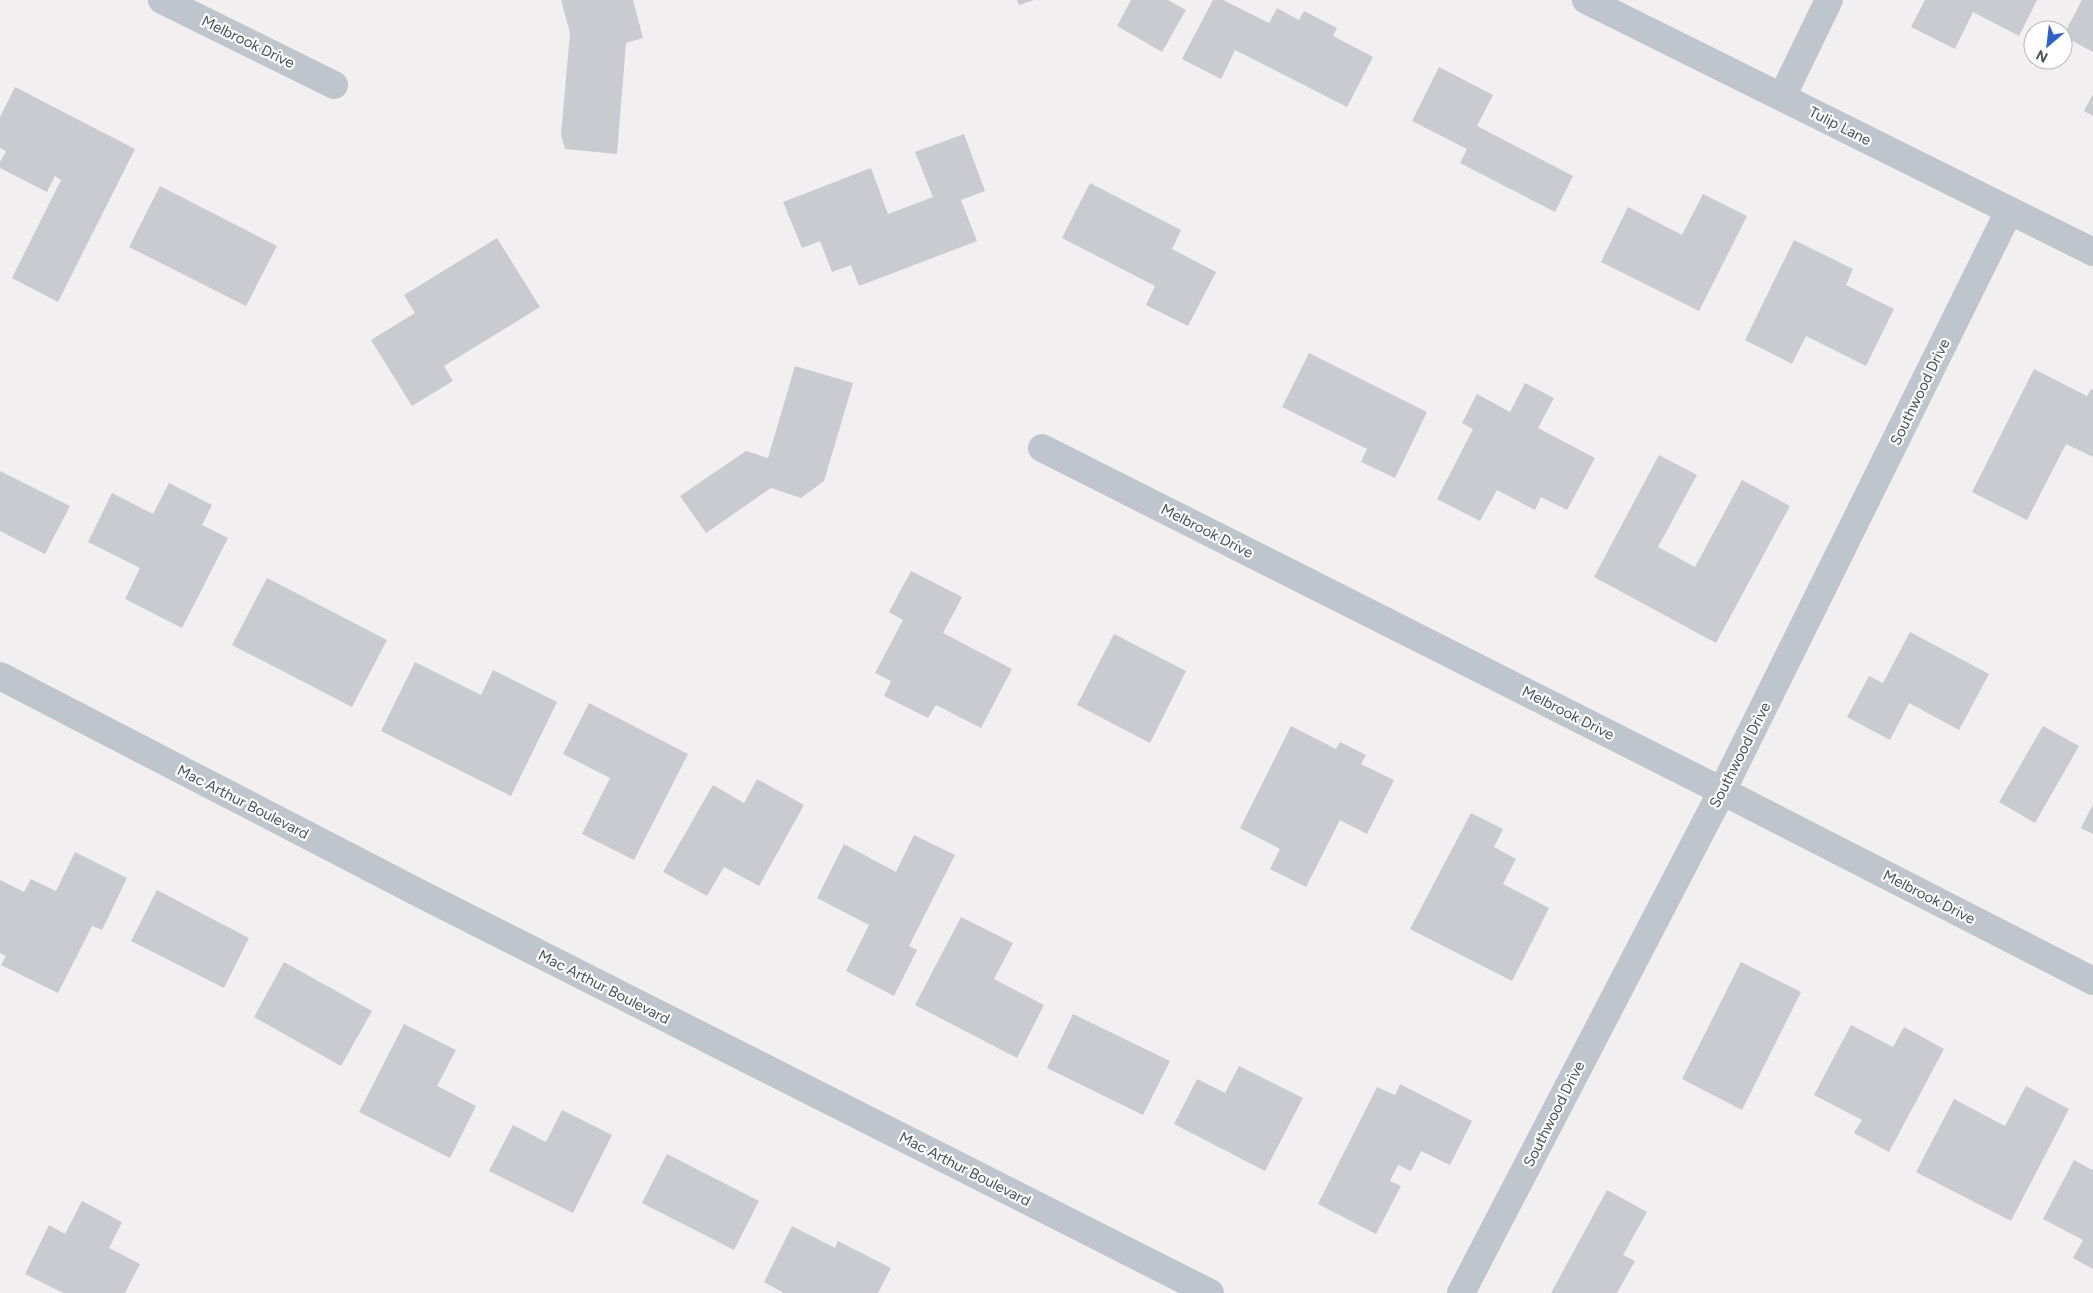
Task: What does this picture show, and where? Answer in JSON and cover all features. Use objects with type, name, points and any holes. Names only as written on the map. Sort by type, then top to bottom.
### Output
[{"type":"street","name":"Melbrook Drive","points":[[162,0],[334,85]]},
{"type":"street","name":"Tulip Lane","points":[[1586,0],[2093,252]]},
{"type":"street","points":[[1782,97],[1829,0]]},
{"type":"street","name":"Southwood Drive","points":[[1461,1293],[1722,791],[2009,211]]},
{"type":"street","name":"Melbrook Drive","points":[[1042,448],[1722,791],[2093,981]]},
{"type":"street","name":"Mac Arthur Boulevard","points":[[0,676],[419,893],[1210,1293]]},
{"type":"building","points":[[561,0],[633,0],[643,38],[626,43],[617,154],[565,149],[561,135],[570,33]]},
{"type":"building","points":[[1017,0],[1034,0],[1019,5]]},
{"type":"building","points":[[1131,0],[1168,0],[1186,10],[1162,52],[1117,26]]},
{"type":"building","points":[[1213,0],[1223,0],[1269,23],[1277,8],[1299,20],[1304,11],[1337,28],[1333,36],[1373,57],[1347,107],[1235,50],[1221,79],[1182,59]]},
{"type":"building","points":[[1925,0],[2037,0],[2027,20],[2023,20],[2023,28],[2019,36],[1973,12],[1955,49],[1911,27]]},
{"type":"building","points":[[2082,0],[2093,0],[2093,52],[2073,41],[2073,20],[2071,20]]},
{"type":"building","points":[[1439,67],[1493,95],[1477,126],[1573,176],[1555,212],[1460,163],[1467,149],[1412,121]]},
{"type":"building","points":[[15,87],[135,149],[58,302],[12,278],[61,180],[55,176],[47,192],[0,168],[0,162],[6,151],[0,148],[0,117]]},
{"type":"building","points":[[2093,94],[2093,116],[2084,111]]},
{"type":"building","points":[[964,134],[985,191],[961,200],[977,241],[859,286],[851,265],[832,272],[820,241],[802,248],[783,202],[871,168],[888,214],[933,197],[915,152]]},
{"type":"building","points":[[1090,183],[1181,230],[1172,249],[1216,272],[1188,326],[1146,305],[1155,286],[1062,238]]},
{"type":"building","points":[[160,186],[277,246],[246,306],[129,247]]},
{"type":"building","points":[[1703,194],[1747,216],[1699,311],[1601,262],[1628,207],[1682,235]]},
{"type":"building","points":[[497,238],[540,307],[444,366],[453,381],[412,406],[371,340],[415,313],[404,295]]},
{"type":"building","points":[[1794,240],[1853,269],[1846,285],[1894,309],[1866,366],[1806,336],[1792,364],[1745,340]]},
{"type":"building","points":[[1309,353],[1427,412],[1395,478],[1361,462],[1367,449],[1282,407]]},
{"type":"building","points":[[795,366],[853,383],[824,481],[801,498],[771,488],[706,533],[680,496],[746,451],[768,458]]},
{"type":"building","points":[[2034,369],[2087,396],[2091,389],[2093,390],[2093,457],[2066,444],[2027,520],[1972,492]]},
{"type":"building","points":[[1525,383],[1554,398],[1538,428],[1595,458],[1567,510],[1541,497],[1535,510],[1497,490],[1480,521],[1437,499],[1473,429],[1462,423],[1477,394],[1510,412]]},
{"type":"building","points":[[1659,455],[1697,475],[1658,547],[1695,567],[1742,480],[1790,506],[1716,643],[1594,577]]},
{"type":"building","points":[[0,471],[70,506],[45,554],[0,531]]},
{"type":"building","points":[[169,483],[212,505],[202,525],[228,538],[182,628],[125,599],[140,568],[88,542],[112,493],[153,514]]},
{"type":"building","points":[[911,571],[962,597],[943,633],[1012,669],[981,728],[936,705],[928,718],[884,696],[891,681],[875,673],[903,620],[889,612]]},
{"type":"building","points":[[267,578],[387,640],[352,707],[232,645]]},
{"type":"building","points":[[1910,632],[1989,674],[1959,730],[1909,703],[1890,740],[1847,717],[1869,676],[1883,683]]},
{"type":"building","points":[[1114,634],[1186,671],[1150,743],[1077,705]]},
{"type":"building","points":[[415,662],[481,695],[493,670],[557,702],[511,796],[381,731]]},
{"type":"building","points":[[589,703],[688,754],[634,860],[582,834],[610,778],[563,754]]},
{"type":"building","points":[[1291,726],[1336,749],[1340,742],[1366,755],[1361,764],[1394,780],[1367,834],[1340,820],[1306,887],[1270,869],[1280,849],[1240,828]]},
{"type":"building","points":[[2043,726],[2079,746],[2035,823],[1999,802]]},
{"type":"building","points":[[757,779],[804,805],[759,886],[724,867],[707,896],[663,872],[713,785],[744,803]]},
{"type":"building","points":[[2093,804],[2093,834],[2081,828]]},
{"type":"building","points":[[1471,813],[1503,829],[1494,847],[1516,859],[1503,884],[1549,908],[1512,981],[1410,929]]},
{"type":"building","points":[[914,835],[955,855],[909,946],[917,950],[894,996],[846,971],[869,925],[817,898],[844,844],[896,872]]},
{"type":"building","points":[[75,852],[127,878],[102,930],[92,926],[58,993],[1,965],[6,956],[0,953],[0,880],[24,892],[31,879],[56,891]]},
{"type":"building","points":[[157,890],[249,938],[224,988],[131,941]]},
{"type":"building","points":[[961,917],[1013,943],[994,979],[1044,1005],[1017,1058],[915,1005]]},
{"type":"building","points":[[284,962],[372,1011],[341,1066],[254,1017]]},
{"type":"building","points":[[1741,962],[1801,992],[1742,1110],[1682,1079]]},
{"type":"building","points":[[1073,1014],[1170,1061],[1143,1115],[1047,1068]]},
{"type":"building","points":[[404,1024],[456,1050],[437,1086],[476,1106],[450,1158],[359,1112]]},
{"type":"building","points":[[1851,1025],[1893,1047],[1904,1027],[1944,1049],[1889,1152],[1854,1133],[1862,1120],[1814,1095]]},
{"type":"building","points":[[1239,1066],[1303,1098],[1265,1171],[1174,1124],[1197,1079],[1225,1093]]},
{"type":"building","points":[[1400,1084],[1472,1121],[1450,1165],[1421,1151],[1411,1171],[1398,1165],[1390,1181],[1401,1186],[1376,1234],[1318,1204],[1377,1087],[1395,1095]]},
{"type":"building","points":[[2026,1086],[2069,1109],[2011,1221],[1916,1172],[1954,1099],[2005,1126]]},
{"type":"building","points":[[562,1110],[612,1135],[573,1213],[489,1171],[513,1125],[546,1142]]},
{"type":"building","points":[[667,1154],[759,1201],[734,1250],[642,1203]]},
{"type":"building","points":[[2074,1160],[2092,1170],[2093,1167],[2093,1269],[2073,1258],[2083,1240],[2043,1219]]},
{"type":"building","points":[[1607,1190],[1647,1212],[1623,1255],[1635,1261],[1617,1293],[1551,1293]]},
{"type":"building","points":[[82,1201],[122,1222],[109,1248],[140,1264],[125,1293],[63,1293],[25,1274],[49,1225],[65,1234]]},
{"type":"building","points":[[792,1226],[835,1248],[838,1241],[891,1268],[878,1293],[784,1293],[764,1282]]}]
